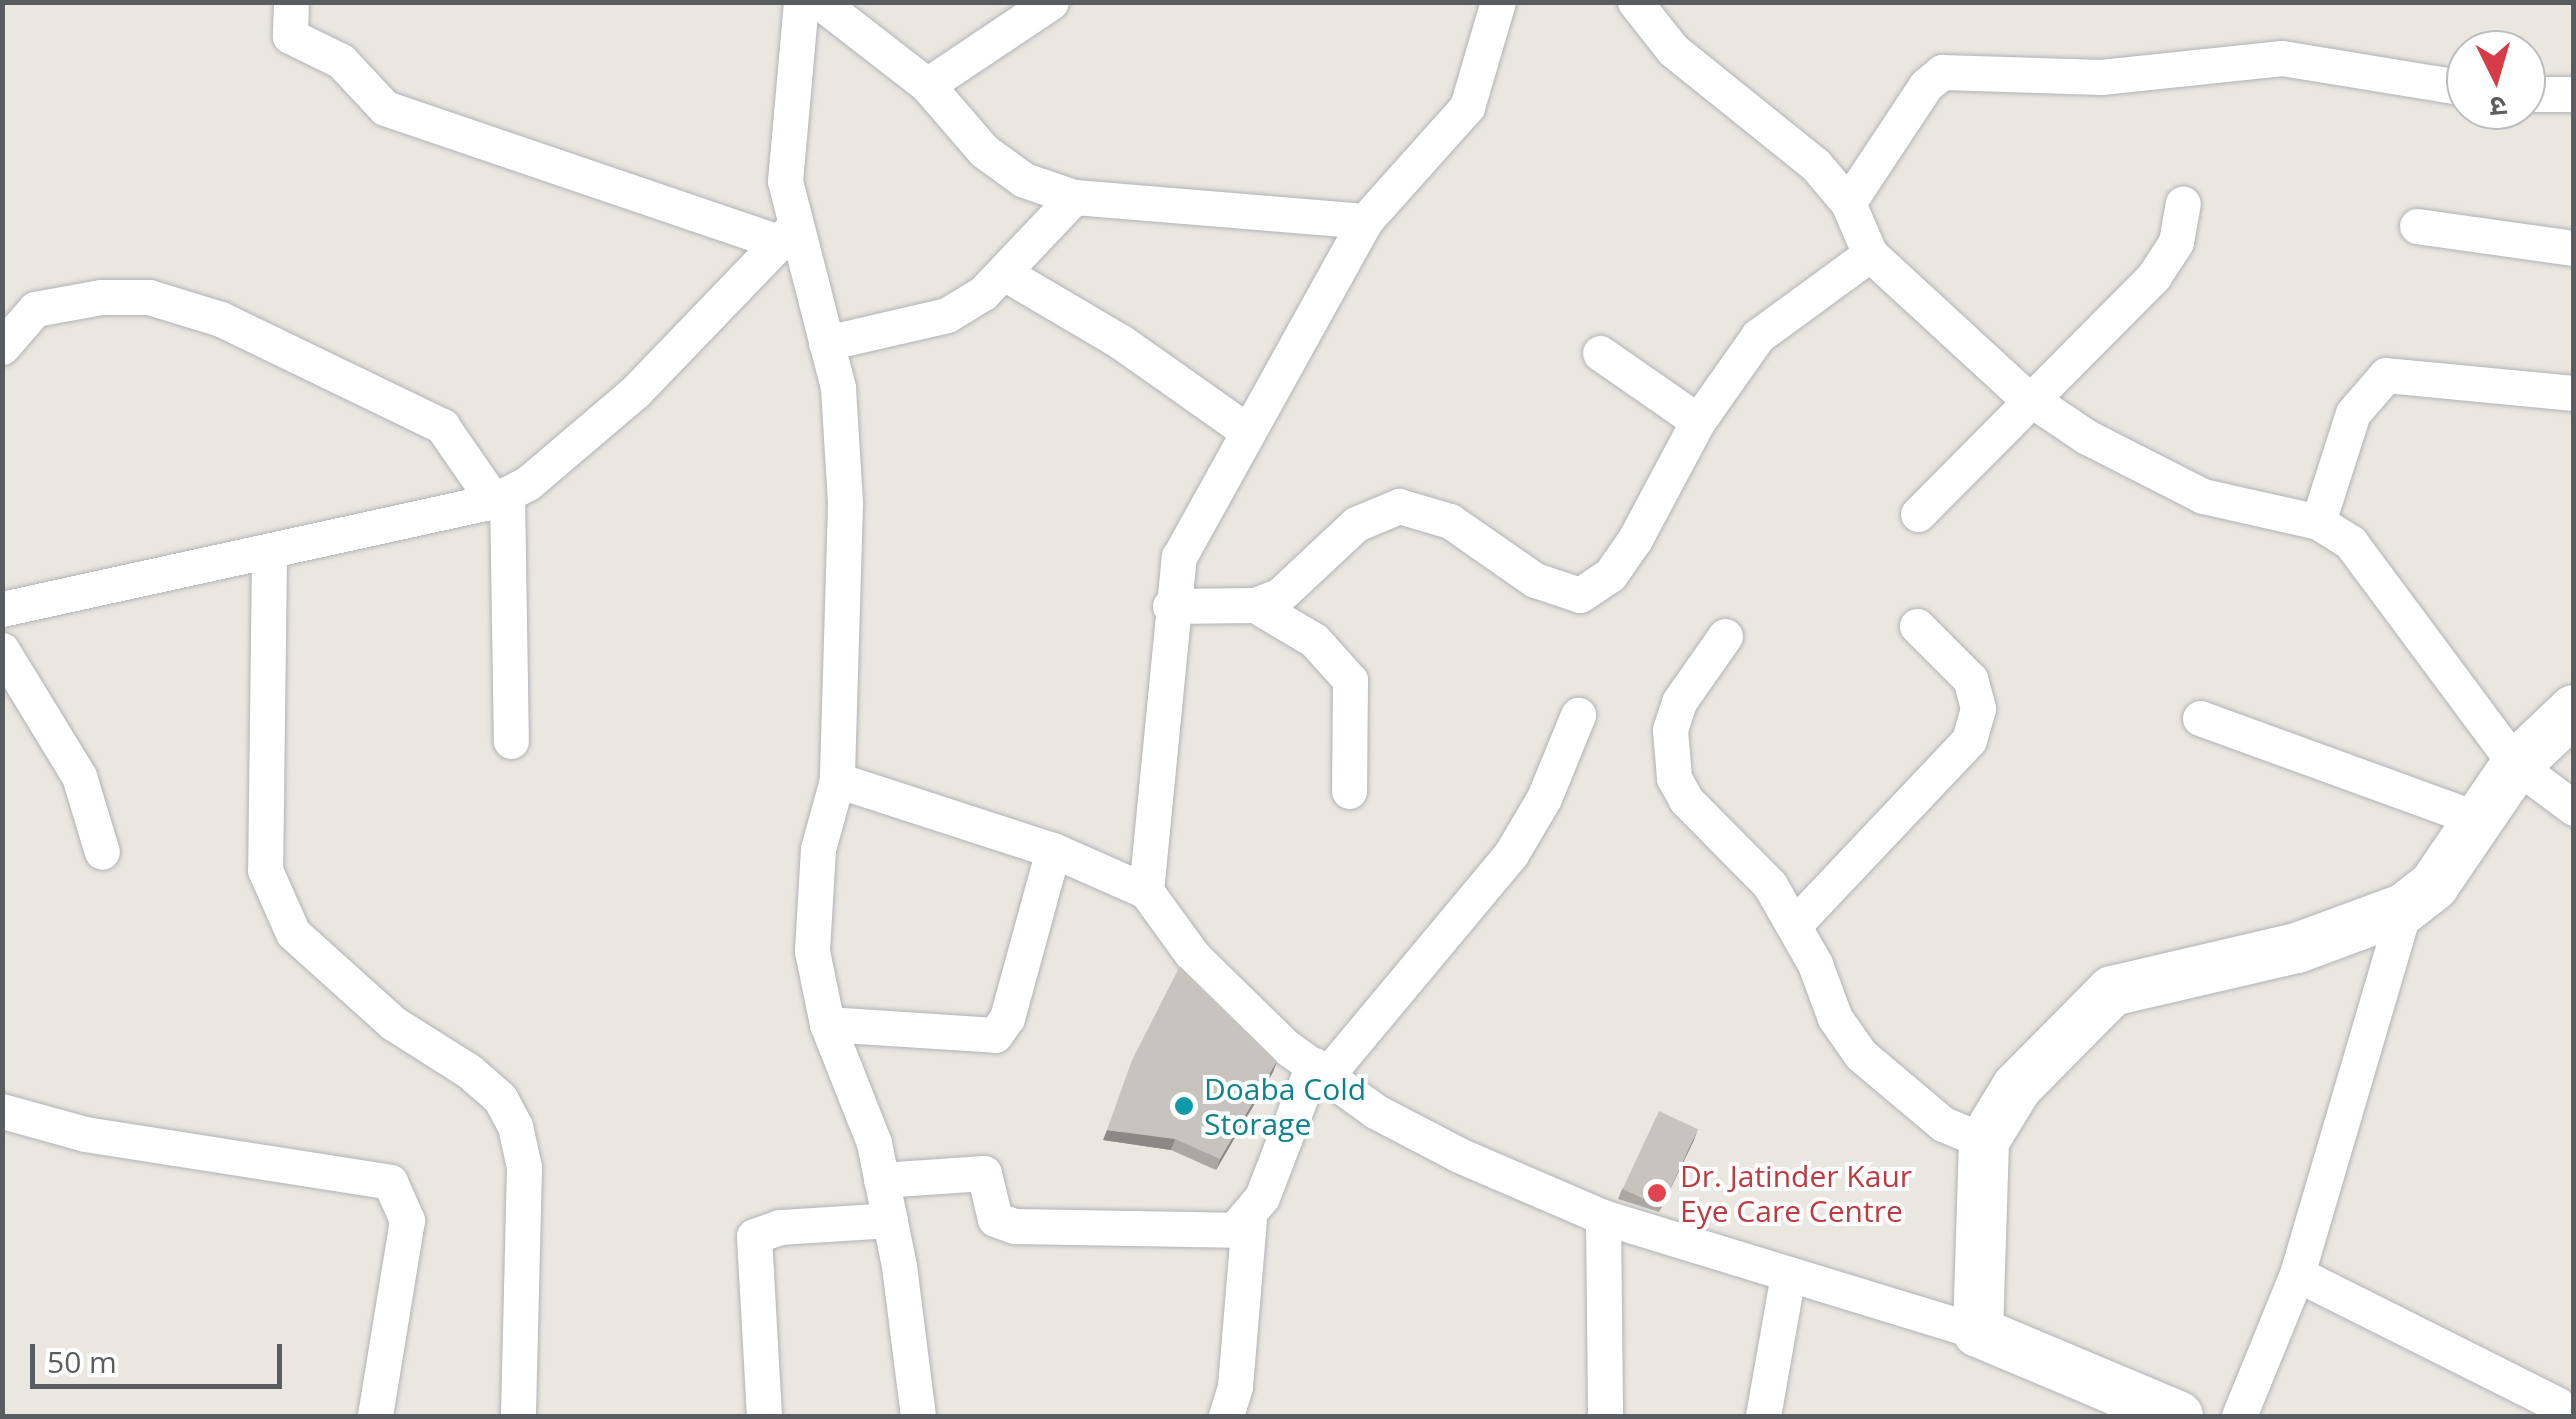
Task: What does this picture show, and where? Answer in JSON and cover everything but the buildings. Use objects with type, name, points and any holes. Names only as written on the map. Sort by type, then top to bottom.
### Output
[{"type":"street","points":[[291,2],[290,36],[341,60],[384,108],[786,235]]},
{"type":"street","points":[[801,2],[785,181],[786,235],[826,343],[838,388],[845,504],[837,780],[818,849],[812,951],[828,1024],[882,1180],[918,1416]]},
{"type":"street","points":[[820,2],[927,85],[984,151],[1024,180],[1074,197],[1365,220]]},
{"type":"street","points":[[927,85],[1052,2]]},
{"type":"street","points":[[1146,891],[1170,606],[1179,557],[1196,518],[1365,220],[1467,107],[1498,2]]},
{"type":"street","points":[[1636,2],[1673,50],[1815,164],[1848,202],[1870,254],[2032,400],[2087,437],[2203,496],[2318,522],[2351,542],[2516,765],[2574,808]]},
{"type":"street","points":[[1848,202],[1926,84],[1942,72],[2100,77],[2282,58],[2446,85]]},
{"type":"street","points":[[2546,94],[2574,94]]},
{"type":"street","points":[[826,343],[947,315],[1004,273],[1074,197]]},
{"type":"street","points":[[1918,514],[2168,259],[2183,204]]},
{"type":"street","points":[[2417,226],[2574,248]]},
{"type":"street","points":[[2,609],[269,555],[500,497],[636,391],[786,235]]},
{"type":"street","points":[[1170,606],[1255,605],[1279,596],[1356,524],[1399,506],[1450,521],[1535,580],[1580,595],[1610,575],[1636,539],[1698,421],[1758,336],[1870,254]]},
{"type":"street","points":[[1004,273],[1120,342],[1247,431]]},
{"type":"street","points":[[2,346],[35,309],[101,297],[149,297],[221,319],[442,426],[500,497],[511,742]]},
{"type":"street","points":[[1600,352],[1698,421]]},
{"type":"street","points":[[2318,522],[2353,413],[2386,375],[2574,394]]},
{"type":"street","points":[[269,555],[265,870],[293,933],[392,1023],[469,1071],[500,1098],[515,1126],[524,1166],[518,1416]]},
{"type":"street","points":[[1255,605],[1314,640],[1350,680],[1349,790]]},
{"type":"street","points":[[1796,924],[1969,740],[1978,708],[1970,679],[1917,626]]},
{"type":"street","points":[[1725,636],[1678,702],[1668,755],[1686,800],[1770,886],[1796,924],[1835,1018],[1862,1055],[1942,1124],[1984,1141]]},
{"type":"street","points":[[2,650],[79,776],[102,852]]},
{"type":"street","points":[[1978,1332],[1984,1141],[2017,1087],[2112,991],[2297,948],[2405,908],[2434,886],[2516,765],[2574,710]]},
{"type":"street","points":[[1226,1416],[1235,1386],[1248,1220],[1319,1070],[1432,956],[1510,854],[1544,798],[1578,715]]},
{"type":"street","points":[[2200,718],[2480,820]]},
{"type":"street","points":[[837,780],[1053,850],[1146,891],[1194,957],[1319,1070],[1374,1111],[1459,1155],[1603,1217],[1978,1332],[2178,1416]]},
{"type":"street","points":[[828,1024],[995,1035],[1007,1018],[1053,850]]},
{"type":"street","points":[[2241,1416],[2297,1274],[2405,908]]},
{"type":"street","points":[[2,1110],[85,1134],[390,1182],[407,1220],[375,1416]]},
{"type":"street","points":[[882,1180],[984,1173],[996,1218],[1014,1226],[1204,1232],[1234,1230],[1248,1220]]},
{"type":"street","points":[[1603,1217],[1605,1416]]},
{"type":"street","points":[[764,1416],[754,1236],[780,1227],[890,1220]]},
{"type":"street","points":[[1763,1416],[1788,1274]]},
{"type":"street","points":[[2297,1274],[2557,1404]]},
{"type":"place","name":"Doaba Cold Storage","points":[[1184,1106]]},
{"type":"place","name":"Dr. Jatinder Kaur Eye Care Centre","points":[[1657,1193]]}]
